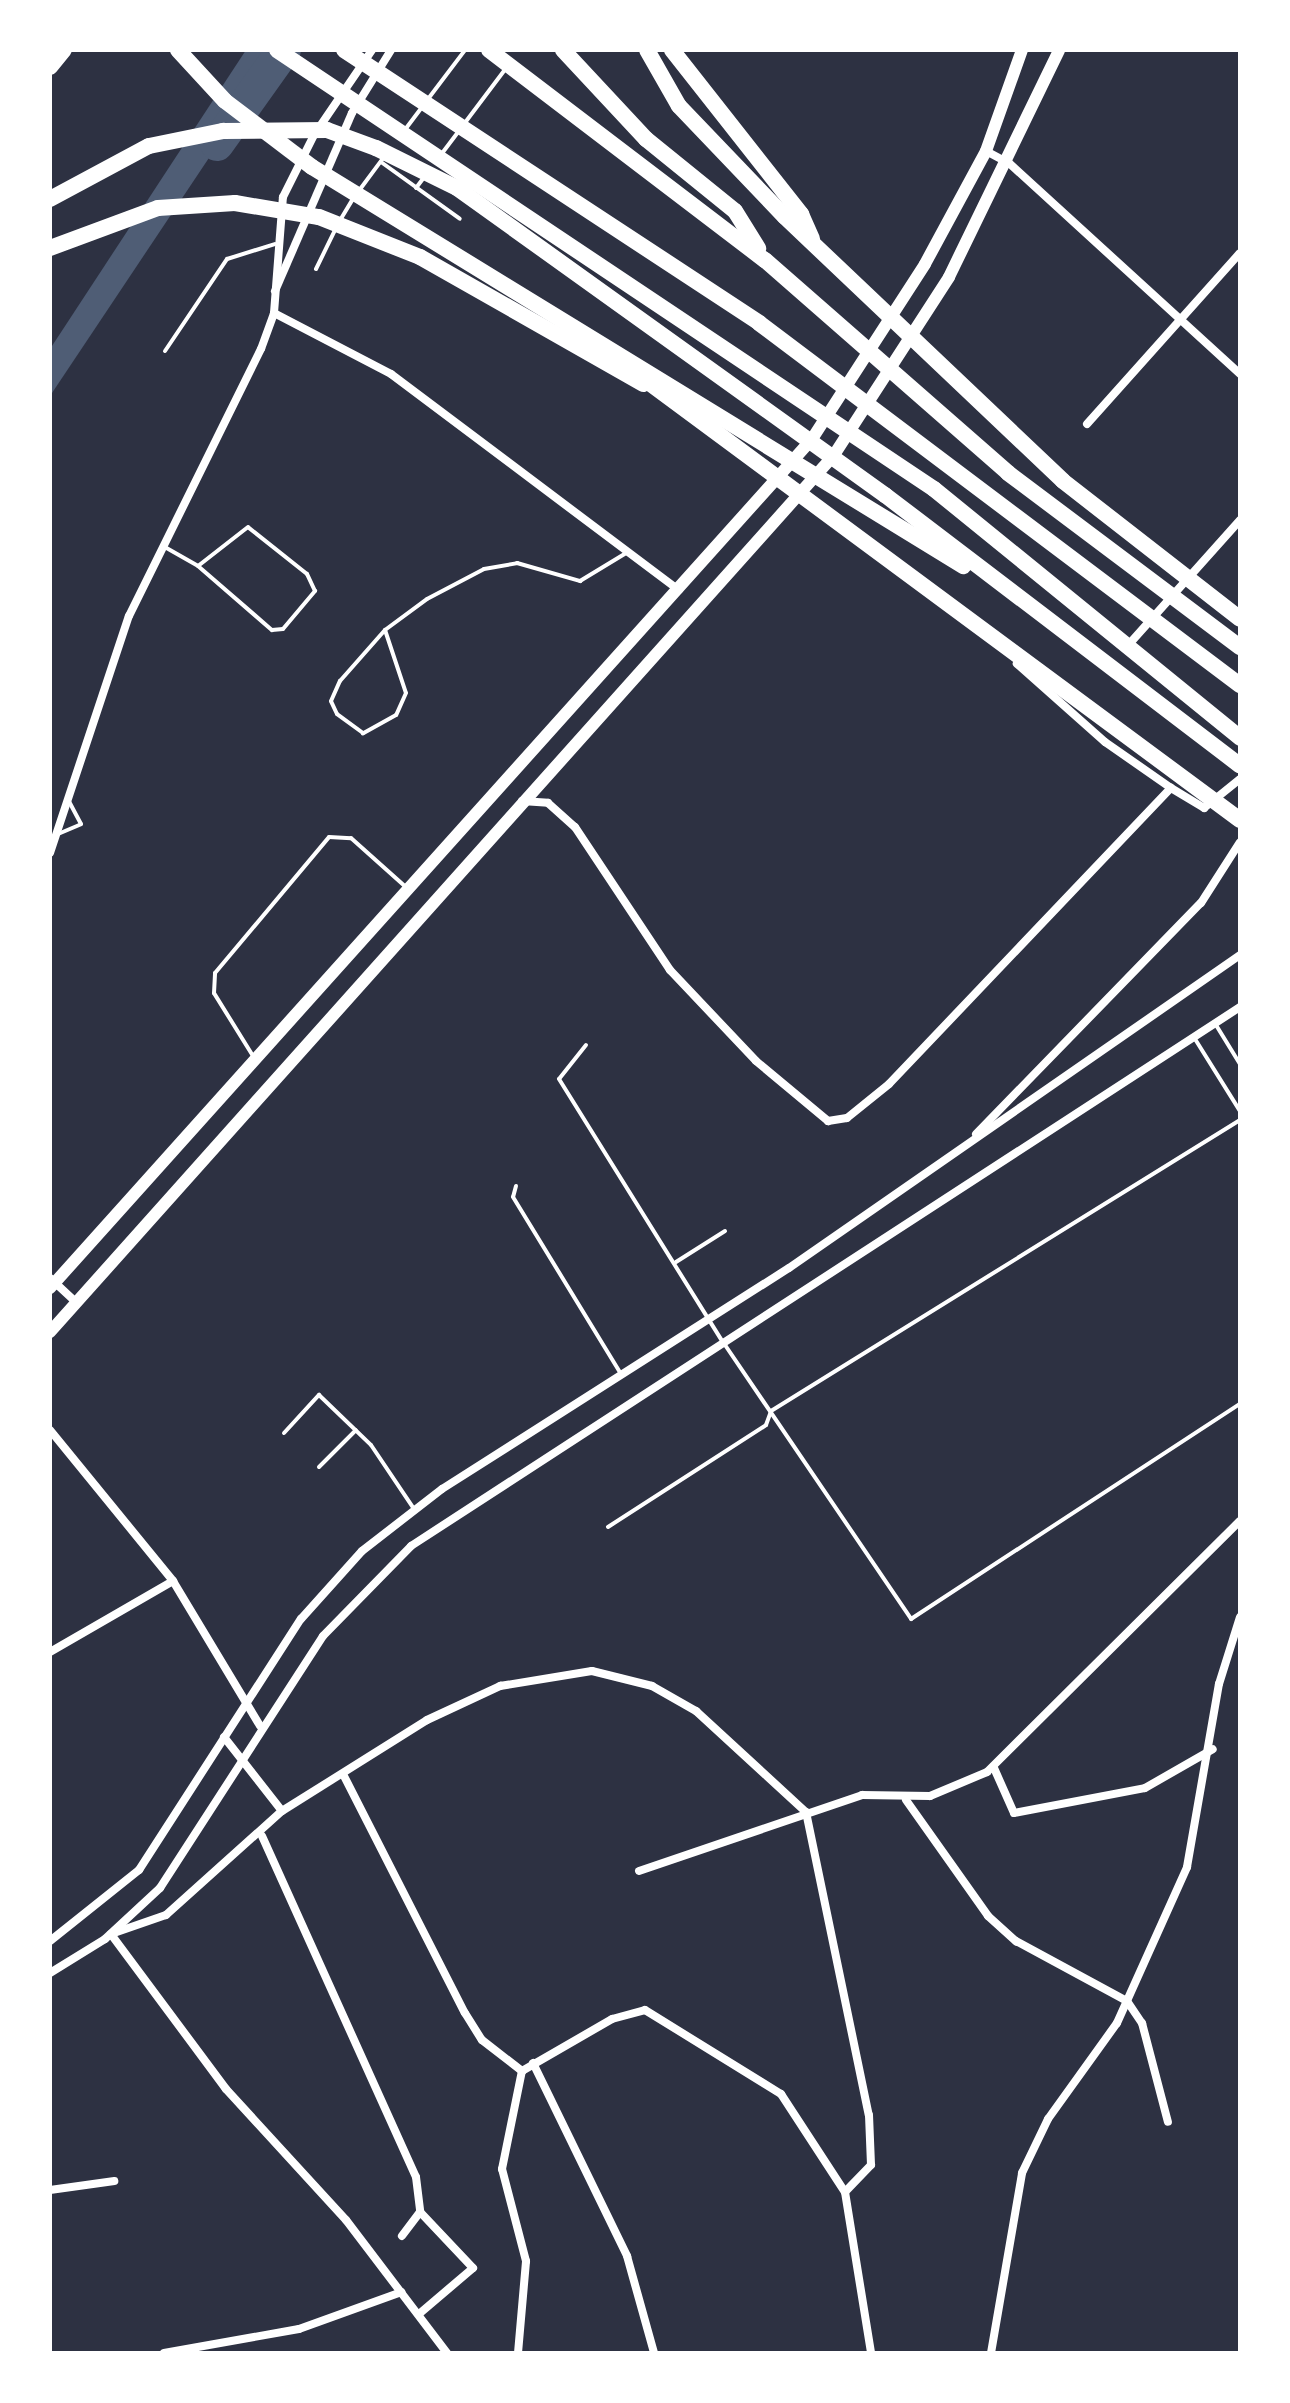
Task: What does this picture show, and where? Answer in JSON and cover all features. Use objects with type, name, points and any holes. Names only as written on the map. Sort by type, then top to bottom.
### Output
[{"type":"highway","points":[[50,67],[64,50]]},
{"type":"highway","points":[[178,50],[225,101],[312,167],[603,342],[1069,635]]},
{"type":"highway","points":[[277,50],[934,489],[1240,738]]},
{"type":"highway","points":[[344,50],[759,323],[1240,685]]},
{"type":"highway","points":[[489,50],[765,260],[1008,473],[1240,647]]},
{"type":"highway","points":[[563,50],[646,139],[735,211],[765,260]]},
{"type":"highway","points":[[647,50],[679,106],[814,244],[1063,481],[1240,619]]},
{"type":"highway","points":[[672,50],[801,214],[814,244]]},
{"type":"highway","points":[[50,199],[149,146],[262,125],[327,130],[457,188],[1069,635],[1240,765]]},
{"type":"highway","points":[[50,248],[158,208],[235,203],[319,217],[420,257],[673,401]]},
{"type":"highway","points":[[603,342],[673,401],[1240,820]]},
{"type":"main road","points":[[52,1283],[253,1056],[409,890],[679,590],[839,404],[986,151],[1022,50]]},
{"type":"main road","points":[[50,1332],[522,801],[809,486],[893,372],[1009,163],[1059,50]]},
{"type":"street","points":[[51,850],[115,651],[274,313],[275,244],[295,169],[372,50]]},
{"type":"street","points":[[274,291],[352,113],[391,50]]},
{"type":"street","points":[[986,151],[1009,163],[1240,374]]},
{"type":"street","points":[[1087,424],[1240,253]]},
{"type":"street","points":[[274,313],[391,374],[679,590]]},
{"type":"street","points":[[809,486],[814,499],[946,598],[1075,717],[1171,788],[1204,808],[1240,779]]},
{"type":"street","points":[[1131,642],[1240,520]]},
{"type":"street","points":[[522,801],[561,811],[670,970],[756,1061],[828,1121],[847,1118],[889,1084],[1171,788]]},
{"type":"street","points":[[961,1150],[1201,903],[1240,842]]},
{"type":"street","points":[[50,1941],[139,1870],[244,1702],[333,1580],[414,1510],[961,1150],[1240,955]]},
{"type":"street","points":[[50,1973],[111,1934],[160,1888],[260,1726],[353,1599],[411,1546],[1240,1007]]},
{"type":"street","points":[[52,1283],[75,1301]]},
{"type":"street","points":[[50,1430],[173,1581],[260,1726]]},
{"type":"street","points":[[639,1871],[806,1812],[874,1794],[906,1800],[994,1768],[1177,1576],[1240,1521]]},
{"type":"street","points":[[50,1652],[173,1581]]},
{"type":"street","points":[[991,2353],[1022,2173],[1048,2119],[1127,2001],[1187,1867],[1213,1749],[1219,1684],[1240,1617]]},
{"type":"street","points":[[111,1934],[166,1915],[262,1836],[282,1811],[427,1720],[500,1686],[592,1671],[684,1702],[806,1812],[869,2115],[871,2165],[845,2192]]},
{"type":"street","points":[[224,1737],[239,1761],[282,1811]]},
{"type":"street","points":[[994,1768],[1014,1813],[1145,1788],[1213,1749]]},
{"type":"street","points":[[343,1774],[465,2013],[482,2040],[522,2071]]},
{"type":"street","points":[[906,1800],[988,1916],[1016,1941],[1127,2001],[1142,2023],[1168,2122]]},
{"type":"street","points":[[262,1836],[416,2177],[420,2212],[473,2268],[419,2314]]},
{"type":"street","points":[[111,1934],[226,2089],[402,2292],[447,2353]]},
{"type":"street","points":[[518,2353],[526,2261],[502,2169],[522,2071],[645,2010],[719,2050],[795,2107],[845,2192],[871,2353]]},
{"type":"street","points":[[533,2063],[627,2256],[654,2353]]},
{"type":"street","points":[[50,2190],[114,2181]]},
{"type":"street","points":[[402,2236],[420,2212]]},
{"type":"street","points":[[164,2353],[299,2329],[402,2292]]},
{"type":"lane","points":[[400,137],[465,50]]},
{"type":"lane","points":[[502,50],[547,85]]},
{"type":"lane","points":[[416,188],[513,59]]},
{"type":"lane","points":[[316,269],[344,212],[391,149]]},
{"type":"lane","points":[[381,162],[460,219]]},
{"type":"lane","points":[[165,351],[227,259],[275,244]]},
{"type":"lane","points":[[163,546],[198,566],[272,630],[283,629],[315,591],[307,574],[248,527],[198,566]]},
{"type":"lane","points":[[385,630],[406,693],[396,715],[363,733],[331,701],[353,661],[385,630],[484,569],[517,563],[580,581],[629,551]]},
{"type":"lane","points":[[58,834],[81,824],[68,800]]},
{"type":"lane","points":[[253,1056],[214,993],[215,973],[329,837],[351,838],[409,890]]},
{"type":"lane","points":[[1216,1025],[1240,1064]]},
{"type":"lane","points":[[1195,1039],[1240,1111]]},
{"type":"lane","points":[[586,1045],[559,1079],[676,1262],[707,1318],[911,1619],[1240,1404]]},
{"type":"lane","points":[[608,1527],[766,1425],[771,1411],[1240,1120]]},
{"type":"lane","points":[[516,1186],[513,1197],[621,1374]]},
{"type":"lane","points":[[676,1262],[725,1231]]},
{"type":"lane","points":[[284,1433],[319,1395],[356,1430],[414,1510]]},
{"type":"lane","points":[[319,1467],[356,1430]]},
{"type":"water","points":[[246,50],[281,50],[50,396],[50,349]]},
{"type":"waterway","points":[[217,144],[284,50]]}]
